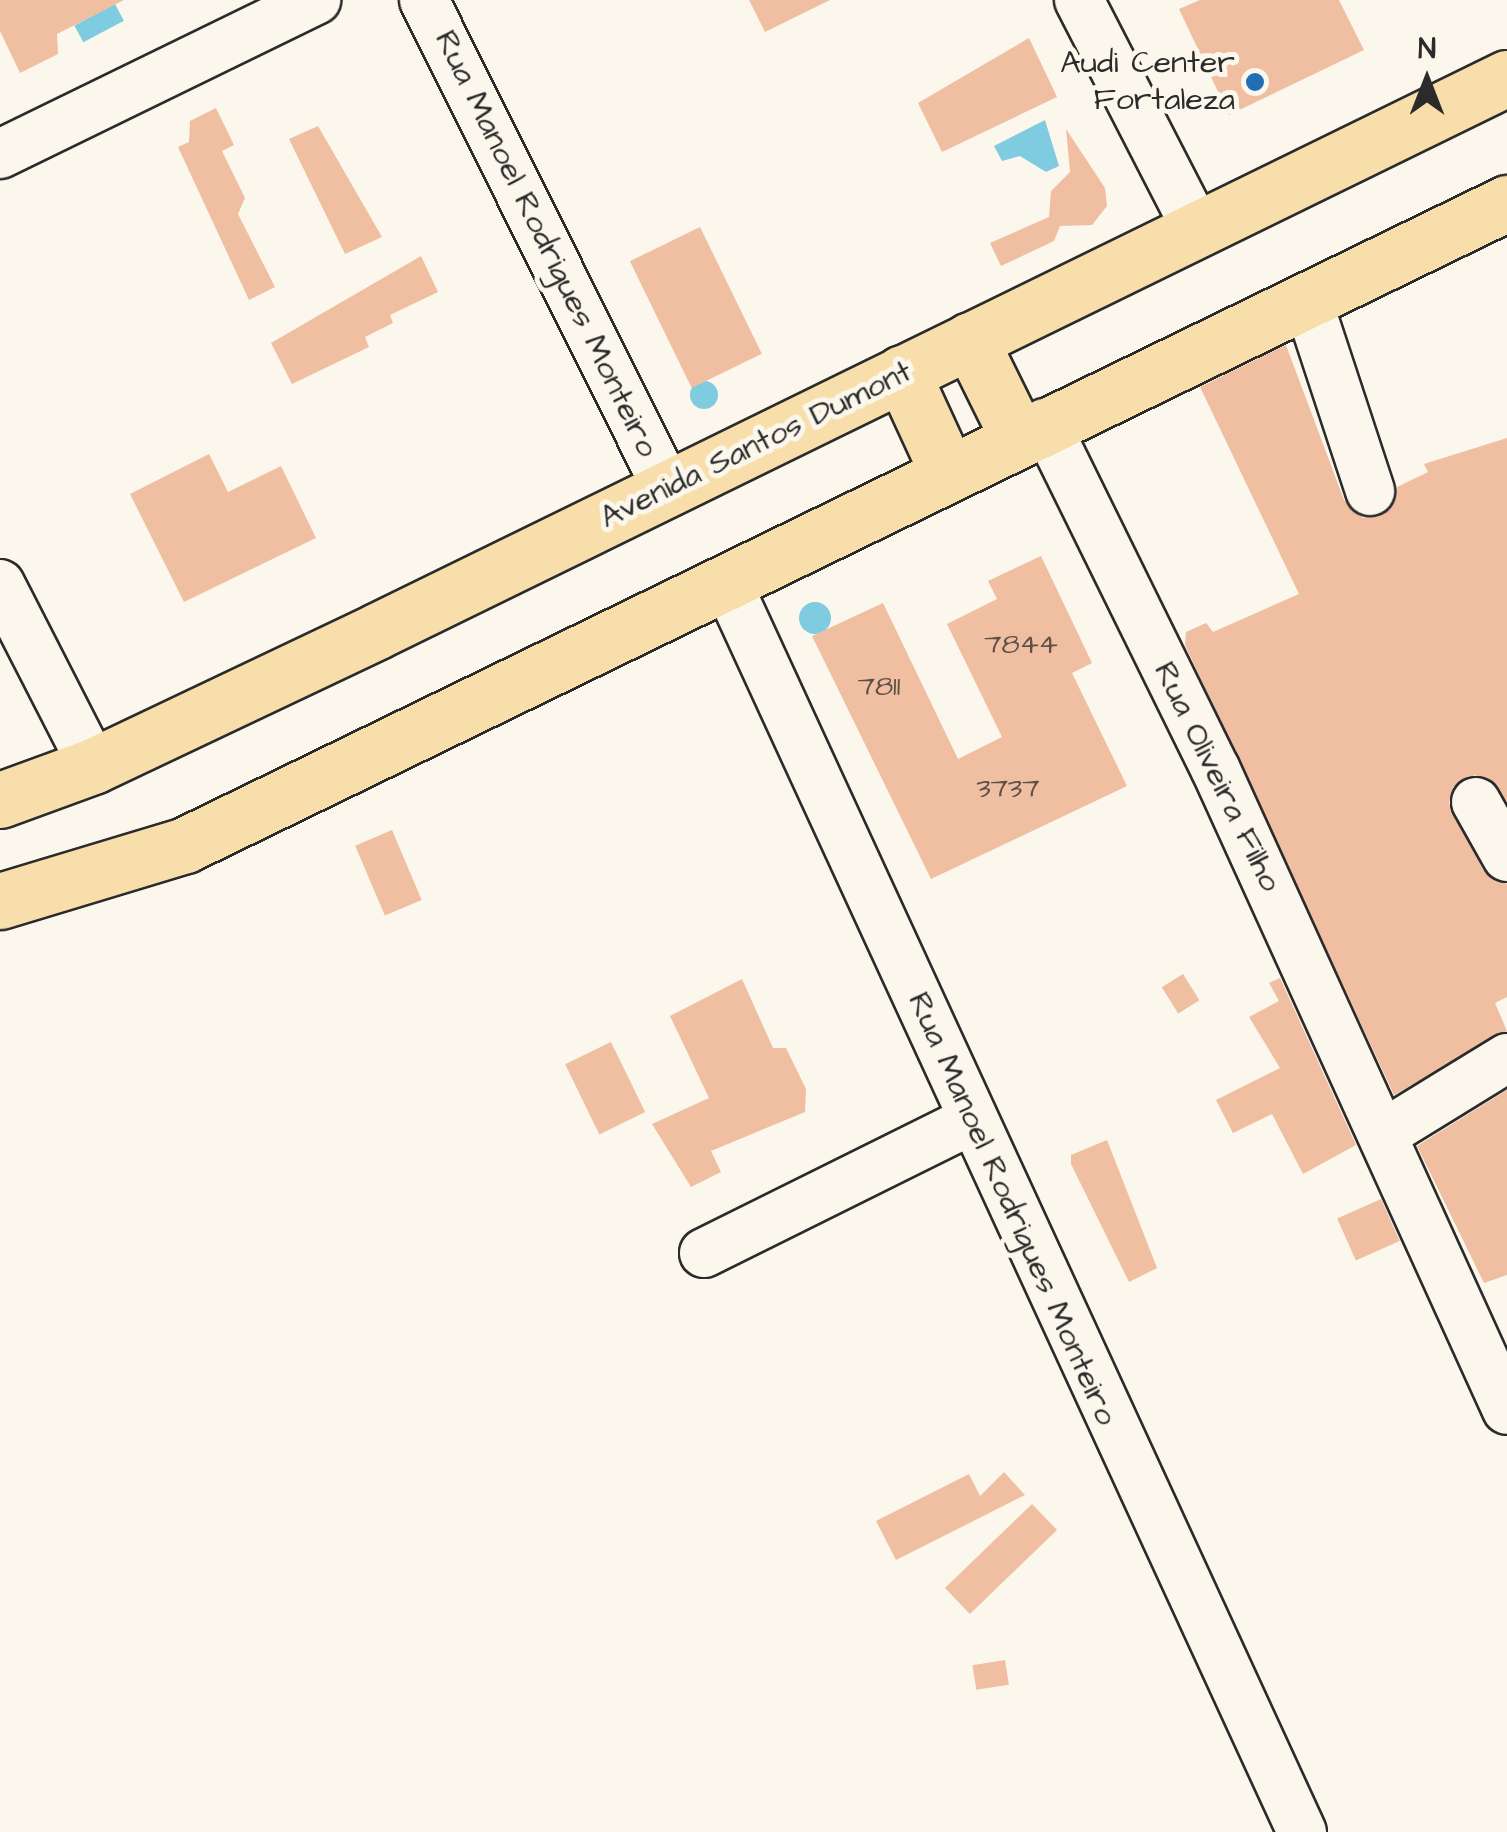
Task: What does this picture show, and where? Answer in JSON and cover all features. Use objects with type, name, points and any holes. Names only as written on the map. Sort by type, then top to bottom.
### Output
[{"type":"main road","name":"Avenida Santos Dumont","points":[[0,800],[93,766],[1507,78]]},
{"type":"main road","points":[[0,902],[184,845],[727,583],[1032,430],[1507,204]]},
{"type":"main road","points":[[970,340],[1032,430]]},
{"type":"main road","points":[[902,373],[948,473]]},
{"type":"street","points":[[0,154],[316,0]]},
{"type":"street","name":"Rua Manoel Rodrigues Monteiro","points":[[424,0],[667,488]]},
{"type":"street","points":[[1079,0],[1197,230]]},
{"type":"street","points":[[1308,302],[1370,492]]},
{"type":"street","name":"Rua Oliveira Filho","points":[[1032,430],[1384,1133],[1507,1410]]},
{"type":"street","name":"Rua Manoel Rodrigues Monteiro","points":[[727,583],[1302,1832]]},
{"type":"street","points":[[0,584],[93,766]]},
{"type":"street","points":[[1476,802],[1507,856]]},
{"type":"street","points":[[1384,1133],[1507,1058]]},
{"type":"street","points":[[704,1253],[972,1120]]},
{"type":"water","points":[[115,4],[124,21],[83,42],[74,26]]},
{"type":"water","points":[[1045,120],[1059,166],[1046,172],[1020,156],[1002,161],[994,146]]},
{"type":"water","points":[[704,381],[714,385],[718,395],[714,405],[704,409],[694,405],[690,395],[694,385]]},
{"type":"water","points":[[815,602],[827,606],[831,618],[827,630],[815,634],[803,630],[799,618],[803,606]]},
{"type":"building","points":[[0,0],[124,0],[57,34],[58,54],[20,73],[0,31]]},
{"type":"building","points":[[749,0],[830,0],[765,32]]},
{"type":"building","name":"Audi Center Fortaleza","points":[[1200,0],[1339,0],[1364,50],[1229,115],[1179,9]]},
{"type":"building","points":[[1029,38],[1057,97],[942,152],[918,103]]},
{"type":"building","points":[[216,108],[234,145],[222,151],[245,198],[238,214],[275,287],[249,300],[178,147],[189,142],[190,121]]},
{"type":"building","points":[[318,126],[382,237],[345,254],[289,139]]},
{"type":"building","points":[[1066,129],[1105,188],[1107,206],[1092,225],[1060,226],[1054,241],[1001,266],[990,243],[1049,217],[1051,191],[1070,172]]},
{"type":"building","points":[[700,227],[762,354],[692,388],[630,261]]},
{"type":"building","points":[[421,256],[438,292],[390,315],[393,323],[365,337],[369,347],[292,384],[271,343]]},
{"type":"building","points":[[1286,345],[1344,500],[1363,518],[1390,510],[1397,487],[1428,472],[1424,464],[1507,438],[1507,801],[1475,775],[1453,787],[1449,803],[1483,870],[1507,884],[1507,997],[1495,1003],[1507,1031],[1394,1095],[1185,645],[1186,632],[1206,623],[1213,632],[1299,594],[1200,387]]},
{"type":"building","points":[[209,454],[228,492],[281,466],[316,538],[184,602],[130,494]]},
{"type":"building","points":[[1041,556],[1092,663],[1072,673],[1127,786],[931,879],[812,636],[883,603],[958,759],[1002,737],[947,624],[997,599],[988,581]]},
{"type":"building","points":[[392,830],[422,900],[385,916],[355,846]]},
{"type":"building","points":[[1183,974],[1199,1000],[1178,1014],[1162,987]]},
{"type":"building","points":[[1280,978],[1356,1145],[1303,1174],[1272,1114],[1233,1133],[1216,1100],[1280,1068],[1249,1017],[1279,1001],[1269,983]]},
{"type":"building","points":[[742,979],[773,1048],[786,1048],[806,1089],[805,1112],[711,1151],[721,1172],[691,1187],[652,1124],[709,1098],[670,1016]]},
{"type":"building","points":[[611,1042],[645,1112],[599,1134],[565,1064]]},
{"type":"building","points":[[1507,1090],[1507,1275],[1484,1283],[1417,1146]]},
{"type":"building","points":[[1107,1140],[1157,1268],[1129,1282],[1071,1164],[1071,1155]]},
{"type":"building","points":[[1381,1199],[1400,1241],[1356,1261],[1337,1219]]},
{"type":"building","points":[[1004,1472],[1025,1495],[896,1560],[876,1521],[969,1474],[980,1496]]},
{"type":"building","points":[[1032,1504],[1057,1530],[970,1614],[945,1588]]},
{"type":"building","points":[[1005,1660],[1009,1685],[976,1690],[972,1665]]},
{"type":"place","name":"Audi Center Fortaleza","points":[[1255,82]]}]
